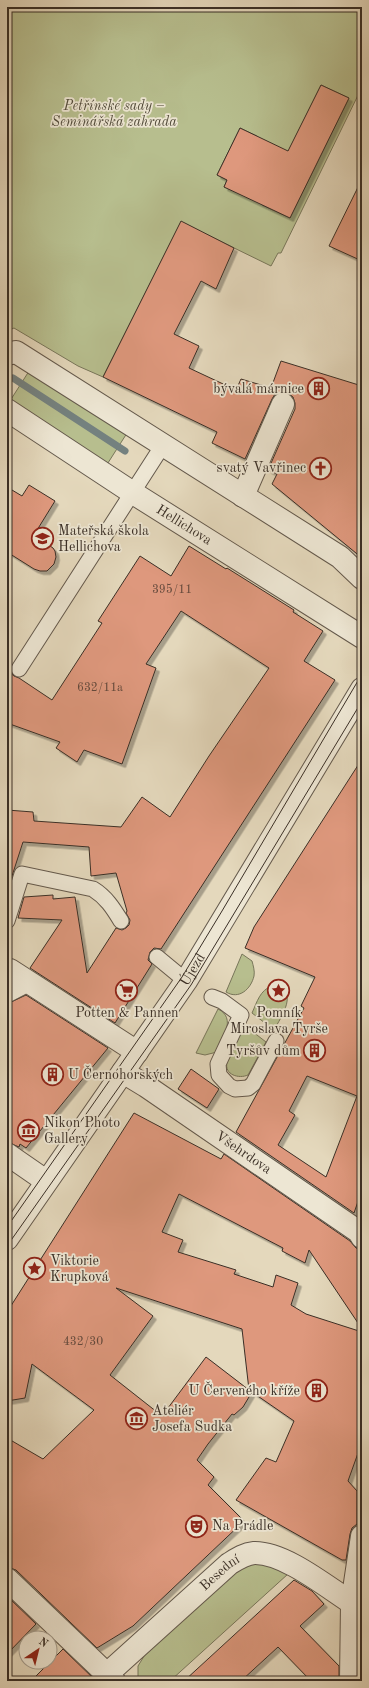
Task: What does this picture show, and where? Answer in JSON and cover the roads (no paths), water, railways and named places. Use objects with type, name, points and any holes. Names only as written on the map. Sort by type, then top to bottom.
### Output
[{"type":"street","points":[[7,354],[16,352],[340,557],[362,578]]},
{"type":"street","points":[[244,496],[283,404]]},
{"type":"street","name":"Hellichova","points":[[7,410],[133,493],[362,637]]},
{"type":"street","name":"Újezd","points":[[7,1239],[186,981],[362,689]]},
{"type":"street","points":[[8,968],[137,1052]]},
{"type":"street","name":"Všehrdova","points":[[122,1072],[166,1099],[358,1232],[362,1237]]},
{"type":"street","points":[[8,1156],[46,1181]]},
{"type":"street","points":[[351,1681],[352,1603],[362,1536]]},
{"type":"street","name":"Besední","points":[[110,1678],[229,1564],[241,1556],[253,1553],[266,1554],[281,1559],[352,1603]]},
{"type":"street","points":[[7,1579],[110,1678]]},
{"type":"lane","points":[[19,669],[163,445]]},
{"type":"lane","points":[[7,921],[22,874],[93,889],[102,894],[121,921]]},
{"type":"lane","points":[[157,957],[186,981]]},
{"type":"lane","points":[[7,995],[30,983]]},
{"type":"lane","points":[[212,997],[222,1001],[242,1016],[218,1064],[219,1075],[229,1086],[241,1089],[253,1084],[276,1042]]},
{"type":"waterway","points":[[13,378],[125,451]]},
{"type":"tram line","points":[[7,1227],[182,977],[362,674]]},
{"type":"tram line","points":[[7,1246],[191,985],[362,701]]},
{"type":"place","name":"bývalá márnice","points":[[319,389]]},
{"type":"place","name":"svatý Vavřinec","points":[[321,468]]},
{"type":"place","name":"Mateřská škola Hellichova","points":[[42,539]]},
{"type":"place","name":"Potten & Pannen","points":[[127,991]]},
{"type":"place","name":"Pomník Miroslava Tyrše","points":[[279,991]]},
{"type":"place","name":"Tyršův dům","points":[[315,1051]]},
{"type":"place","name":"U Černohorských","points":[[52,1075]]},
{"type":"place","name":"Nikon Photo Gallery","points":[[28,1131]]},
{"type":"place","name":"Viktorie Krupková","points":[[35,1269]]},
{"type":"place","name":"U Červeného kříže","points":[[316,1391]]},
{"type":"place","name":"Ateliér Josefa Sudka","points":[[136,1419]]},
{"type":"place","name":"Na Prádle","points":[[197,1526]]},
{"type":"park label","name":"Petřínské sady – Seminářská zahrada","points":[[114,114]]}]
